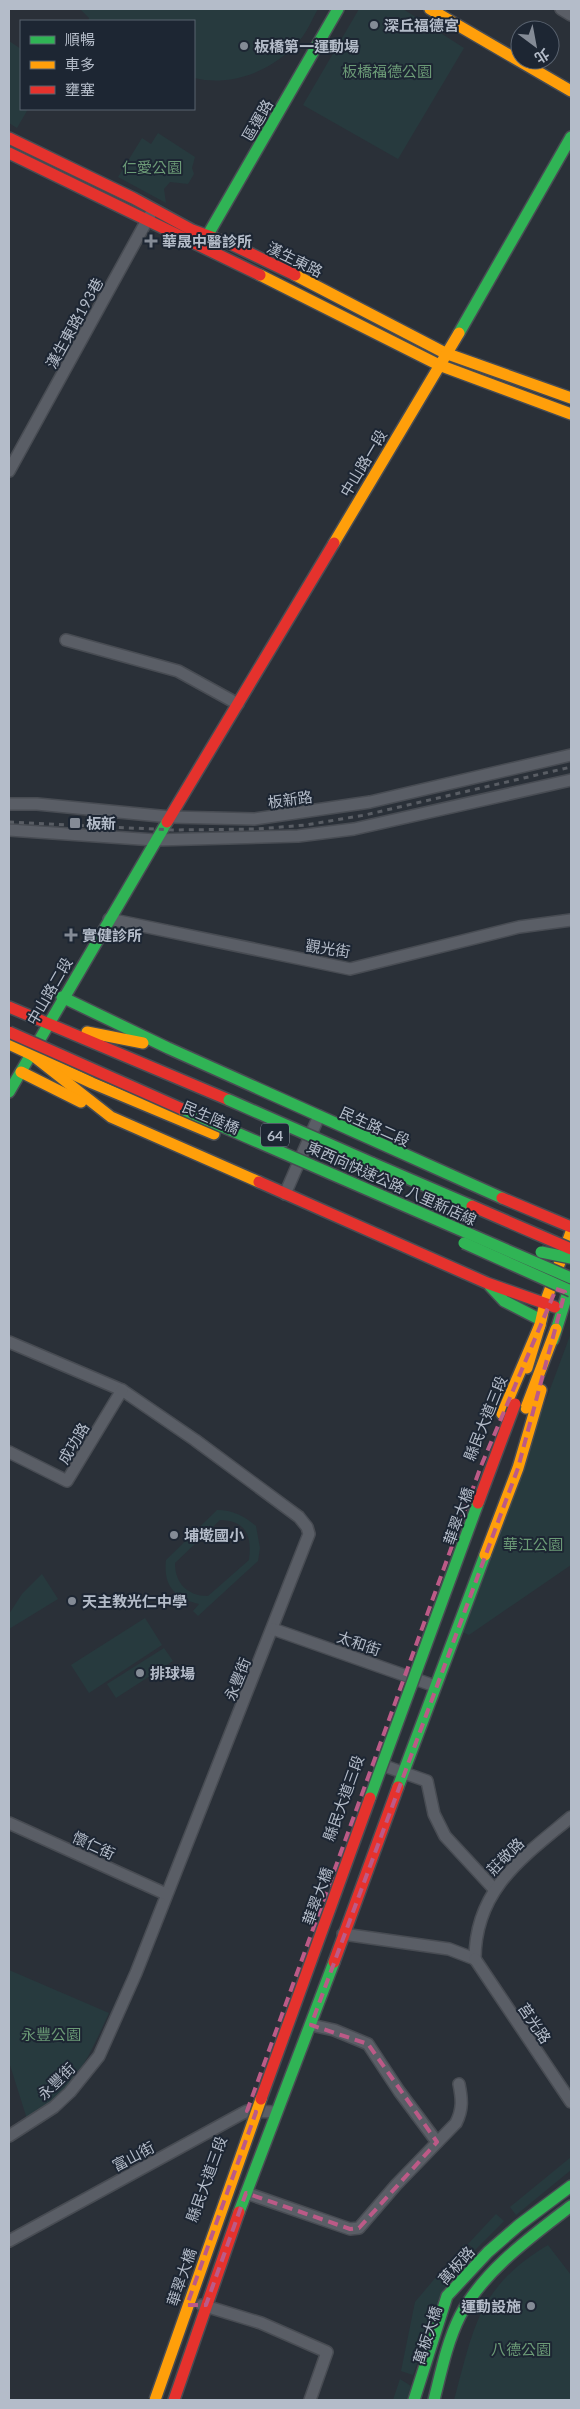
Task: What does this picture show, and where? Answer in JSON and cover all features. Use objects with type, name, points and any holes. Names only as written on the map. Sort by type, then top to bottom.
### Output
[{"type":"main road","name":"區運路","points":[[201,247],[338,9]]},
{"type":"main road","points":[[430,9],[571,91]]},
{"type":"main road","points":[[452,9],[510,42]]},
{"type":"main road","points":[[557,70],[571,78]]},
{"type":"main road","name":"中山路一段","points":[[179,802],[439,365],[571,137]]},
{"type":"main road","name":"漢生東路","points":[[9,138],[207,236],[233,245],[445,353],[571,398]]},
{"type":"main road","name":"漢生東路","points":[[9,153],[439,365],[571,414]]},
{"type":"main road","name":"中山路二段","points":[[9,1092],[62,997],[179,802]]},
{"type":"main road","name":"民生路二段","points":[[62,997],[168,1048],[460,1180],[571,1227]]},
{"type":"main road","points":[[9,1007],[47,1024]]},
{"type":"main road","points":[[9,1019],[110,1064]]},
{"type":"main road","name":"民生路二段","points":[[47,1024],[168,1048]]},
{"type":"main road","name":"民生陸橋","points":[[47,1024],[229,1100],[571,1250]]},
{"type":"main road","name":"東西向快速公路 八里新店線","points":[[9,1032],[72,1061],[566,1266]]},
{"type":"main road","points":[[9,1044],[31,1054],[111,1117]]},
{"type":"main road","name":"民生陸橋","points":[[31,1054],[92,1083],[358,1195],[571,1291]]},
{"type":"main road","points":[[20,1072],[111,1117],[486,1283],[567,1312]]},
{"type":"main road","name":"東西向快速公路 八里新店線","points":[[294,1144],[320,1155]]},
{"type":"main road","name":"縣民大道三段","points":[[145,2400],[180,2305],[202,2234],[481,1466],[541,1323],[545,1303],[566,1266],[571,1232]]},
{"type":"main road","points":[[534,1253],[571,1258]]},
{"type":"main road","points":[[534,1253],[571,1287]]},
{"type":"main road","name":"東西向快速公路 八里新店線","points":[[534,1253],[571,1278]]},
{"type":"main road","points":[[520,1406],[556,1329],[567,1312],[571,1282]]},
{"type":"main road","points":[[486,1283],[504,1301],[541,1323],[520,1406]]},
{"type":"main road","points":[[174,2400],[246,2193],[311,2025],[435,1686],[518,1468],[536,1413],[556,1329]]},
{"type":"main road","name":"華翠大橋","points":[[155,2400],[299,1990],[520,1406]]},
{"type":"main road","name":"華翠大橋","points":[[166,2400],[520,1406]]},
{"type":"main road","name":"萬板路","points":[[414,2400],[447,2296],[488,2252],[519,2225],[571,2186]]},
{"type":"main road","points":[[445,2400],[454,2363],[479,2289],[540,2228],[571,2206]]},
{"type":"main road","name":"萬板大橋","points":[[424,2400],[438,2346],[463,2280]]},
{"type":"main road","name":"萬板大橋","points":[[434,2400],[460,2315],[479,2289]]},
{"type":"street","points":[[560,9],[571,15]]},
{"type":"street","name":"漢生東路193巷","points":[[9,471],[148,220],[152,209]]},
{"type":"street","points":[[66,640],[178,671],[238,704]]},
{"type":"street","name":"板新路","points":[[9,804],[37,804],[170,817],[254,819],[370,802],[571,755]]},
{"type":"street","points":[[9,830],[155,840],[233,839],[345,831],[473,804],[571,780]]},
{"type":"street","name":"觀光街","points":[[109,919],[350,969],[519,927],[571,920]]},
{"type":"street","points":[[285,1194],[319,1116]]},
{"type":"street","name":"永豐街","points":[[9,1342],[122,1390],[299,1516],[307,1527],[309,1534],[273,1629],[113,2028],[99,2056],[70,2092],[49,2110],[9,2136]]},
{"type":"street","name":"成功路","points":[[9,1452],[67,1482],[122,1390]]},
{"type":"street","name":"太和街","points":[[273,1629],[435,1686]]},
{"type":"street","points":[[372,1762],[427,1781],[434,1814],[445,1836],[494,1889]]},
{"type":"street","name":"莊敬路","points":[[475,1960],[478,1930],[494,1889],[518,1861],[571,1817]]},
{"type":"street","name":"懷仁街","points":[[9,1823],[166,1894]]},
{"type":"street","points":[[343,1934],[449,1949],[475,1960]]},
{"type":"street","name":"莒光路","points":[[475,1960],[571,2102]]},
{"type":"street","points":[[311,2025],[334,2030],[368,2044],[437,2142]]},
{"type":"street","points":[[246,2193],[350,2229],[360,2228],[396,2185],[449,2132],[461,2114],[462,2104],[459,2084]]},
{"type":"street","points":[[247,2111],[276,2112]]},
{"type":"street","name":"富山街","points":[[9,2241],[247,2111]]},
{"type":"street","points":[[180,2305],[206,2305],[261,2323],[327,2352],[310,2400]]},
{"type":"highlighted area","points":[[556,1289],[565,1292],[518,1468],[311,2025],[368,2044],[437,2142],[359,2228],[350,2229],[246,2193],[206,2305],[187,2305],[256,2112],[247,2111],[481,1466]]},
{"type":"green space","name":"板橋第一運動場","points":[[80,9],[318,9],[301,38],[288,52],[276,61],[264,69],[250,74],[222,80],[195,78],[195,20],[88,20],[89,18]]},
{"type":"green space","name":"板橋福德公園","points":[[359,9],[403,9],[464,48],[398,159],[303,105]]},
{"type":"green space","points":[[9,41],[20,48],[20,110],[27,110],[17,128],[9,123]]},
{"type":"green space","name":"仁愛公園","points":[[158,133],[195,157],[192,168],[194,174],[188,184],[170,182],[164,189],[166,203],[118,177],[142,138],[151,144]]},
{"type":"green space","name":"華江公園","points":[[571,1333],[571,1565],[469,1635],[460,1631]]},
{"type":"green space","points":[[217,1510],[238,1514],[256,1526],[260,1548],[258,1561],[198,1616],[193,1611],[199,1604],[183,1598],[172,1590],[167,1577],[166,1560]],"holes":[[[220,1520],[236,1523],[246,1531],[250,1544],[249,1560],[208,1596],[188,1591],[177,1577],[175,1563]]]},
{"type":"green space","points":[[42,1574],[58,1599],[9,1629],[9,1614],[22,1594]]},
{"type":"green space","points":[[145,1618],[162,1645],[89,1693],[71,1665]]},
{"type":"green space","name":"排球場","points":[[164,1648],[173,1661],[116,1698],[107,1684]]},
{"type":"green space","name":"永豐公園","points":[[9,1970],[109,2013],[85,2062],[69,2085],[47,2106],[27,2119],[9,2062]]},
{"type":"green space","points":[[571,2157],[571,2170],[516,2215],[510,2207]]},
{"type":"green space","points":[[496,2214],[504,2221],[475,2250],[468,2244]]},
{"type":"green space","points":[[464,2244],[472,2253],[453,2274],[432,2319],[413,2375],[401,2371],[415,2302]]},
{"type":"green space","name":"八德公園","points":[[548,2245],[571,2275],[571,2400],[454,2400],[467,2351],[482,2311],[493,2293],[507,2277],[525,2261]]},
{"type":"green space","points":[[400,2379],[411,2386],[407,2400],[393,2400]]},
{"type":"railway","points":[[9,822],[172,830],[257,829],[306,825],[365,815],[571,767]]},
{"type":"traffic: fast","points":[[202,245],[338,9]]},
{"type":"traffic: fast","points":[[459,333],[571,137]]},
{"type":"traffic: fast","points":[[9,1092],[167,822]]},
{"type":"traffic: fast","points":[[62,997],[168,1048],[502,1198]]},
{"type":"traffic: fast","points":[[229,1100],[372,1163]]},
{"type":"traffic: fast","points":[[182,1109],[571,1278]]},
{"type":"traffic: fast","points":[[372,1163],[472,1206]]},
{"type":"traffic: fast","points":[[464,1243],[571,1291]]},
{"type":"traffic: fast","points":[[541,1252],[571,1258]]},
{"type":"traffic: fast","points":[[553,1340],[571,1282]]},
{"type":"traffic: fast","points":[[490,1286],[504,1301],[541,1320]]},
{"type":"traffic: fast","points":[[370,1798],[478,1503]]},
{"type":"traffic: fast","points":[[398,1787],[485,1555]]},
{"type":"traffic: fast","points":[[239,2212],[334,1962]]},
{"type":"traffic: fast","points":[[414,2400],[447,2296],[488,2252],[519,2225],[571,2186]]},
{"type":"traffic: fast","points":[[434,2400],[451,2336],[470,2300],[495,2269],[510,2255],[571,2206]]},
{"type":"traffic: slow","points":[[430,9],[571,91]]},
{"type":"traffic: slow","points":[[260,275],[439,365],[571,414]]},
{"type":"traffic: slow","points":[[295,275],[445,353],[571,398]]},
{"type":"traffic: slow","points":[[334,543],[459,333]]},
{"type":"traffic: slow","points":[[87,1032],[143,1043]]},
{"type":"traffic: slow","points":[[9,1044],[92,1083],[214,1134]]},
{"type":"traffic: slow","points":[[31,1054],[111,1117],[259,1182]]},
{"type":"traffic: slow","points":[[21,1072],[81,1102]]},
{"type":"traffic: slow","points":[[502,1414],[540,1325],[545,1303],[571,1232]]},
{"type":"traffic: slow","points":[[527,1368],[540,1325]]},
{"type":"traffic: slow","points":[[526,1408],[556,1329]]},
{"type":"traffic: slow","points":[[485,1555],[518,1468],[541,1390]]},
{"type":"traffic: slow","points":[[155,2400],[261,2099]]},
{"type":"traffic: jam","points":[[9,138],[133,198],[192,230],[233,245],[295,275]]},
{"type":"traffic: jam","points":[[9,153],[260,275]]},
{"type":"traffic: jam","points":[[167,822],[334,543]]},
{"type":"traffic: jam","points":[[9,1007],[229,1100]]},
{"type":"traffic: jam","points":[[9,1032],[182,1109]]},
{"type":"traffic: jam","points":[[259,1182],[487,1283],[555,1307]]},
{"type":"traffic: jam","points":[[502,1198],[571,1227]]},
{"type":"traffic: jam","points":[[472,1206],[571,1249]]},
{"type":"traffic: jam","points":[[478,1503],[515,1404]]},
{"type":"traffic: jam","points":[[334,1962],[398,1787]]},
{"type":"traffic: jam","points":[[261,2099],[370,1798]]},
{"type":"traffic: jam","points":[[174,2400],[239,2212]]},
{"type":"place","name":"深丘福德宮","points":[[374,25]]},
{"type":"place","name":"板橋第一運動場","points":[[244,46]]},
{"type":"place","name":"華晟中醫診所","points":[[151,241]]},
{"type":"place","name":"板新","points":[[75,823]]},
{"type":"place","name":"實健診所","points":[[71,935]]},
{"type":"place","name":"埔墘國小","points":[[174,1535]]},
{"type":"place","name":"天主教光仁中學","points":[[72,1601]]},
{"type":"place","name":"排球場","points":[[140,1673]]},
{"type":"place","name":"運動設施","points":[[531,2306]]}]
